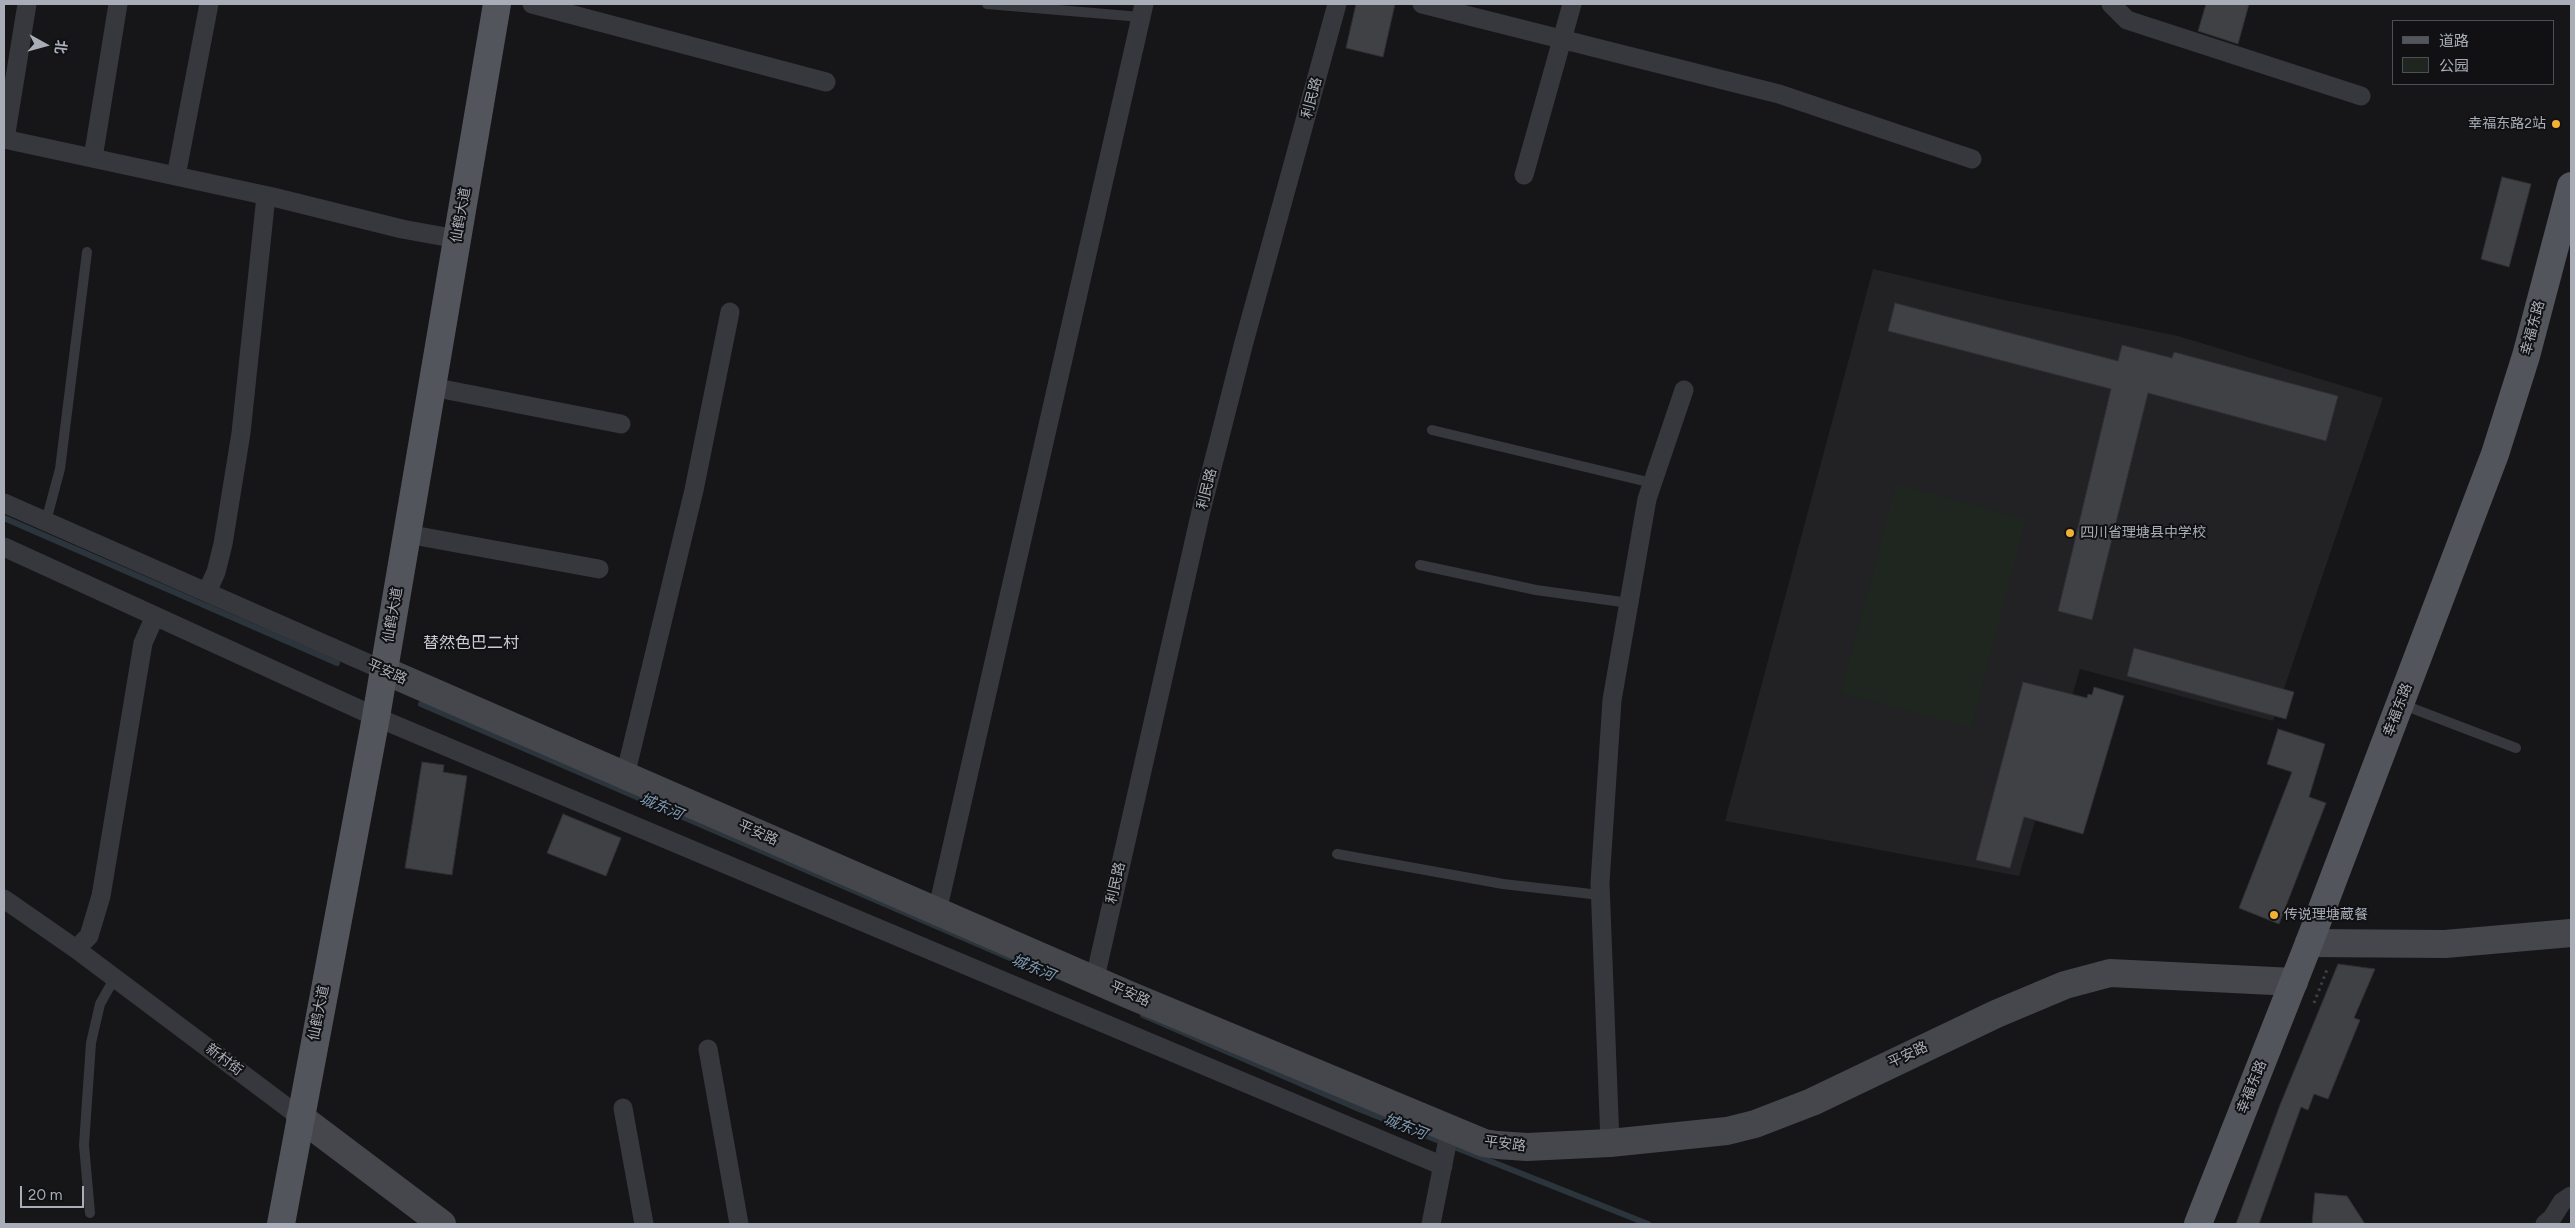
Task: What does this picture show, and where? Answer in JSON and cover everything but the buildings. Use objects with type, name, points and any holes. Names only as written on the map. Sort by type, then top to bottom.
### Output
[{"type":"main road","name":"仙鹤大道","points":[[281,1224],[376,717],[497,4]]},
{"type":"main road","name":"幸福东路","points":[[2198,1224],[2310,943],[2495,454],[2526,356],[2571,186]]},
{"type":"street","points":[[27,4],[5,139],[266,196],[402,229],[457,239]]},
{"type":"street","points":[[93,158],[118,4]]},
{"type":"street","points":[[176,176],[209,4]]},
{"type":"street","points":[[532,4],[826,82]]},
{"type":"street","name":"利民路","points":[[1095,978],[1204,501],[1243,346],[1337,4]]},
{"type":"street","points":[[1422,4],[1779,94],[1972,159]]},
{"type":"street","points":[[1524,175],[1572,4]]},
{"type":"street","points":[[2112,4],[2127,20],[2361,96]]},
{"type":"street","points":[[937,912],[1143,11]]},
{"type":"street","points":[[206,592],[216,572],[224,544],[240,442],[266,196]]},
{"type":"street","points":[[625,776],[692,499],[730,312]]},
{"type":"street","points":[[432,387],[620,424]]},
{"type":"street","points":[[1610,1143],[1600,895],[1612,700],[1646,499],[1684,390]]},
{"type":"street","name":"平安路","points":[[4,503],[937,912],[1095,978],[1447,1145],[1484,1143],[1517,1147],[1610,1143],[1728,1131],[1773,1118],[1812,1102],[1996,1014],[2065,985],[2094,976],[2125,972],[2294,982]]},
{"type":"street","points":[[407,534],[599,569]]},
{"type":"street","points":[[4,547],[376,717],[1447,1145],[1431,1224]]},
{"type":"street","points":[[76,949],[90,936],[101,896],[143,643],[155,616]]},
{"type":"street","name":"新村街","points":[[4,899],[76,949],[442,1224]]},
{"type":"street","points":[[2310,943],[2445,944],[2571,933]]},
{"type":"street","points":[[708,1050],[739,1224]]},
{"type":"street","points":[[623,1108],[644,1224]]},
{"type":"street","points":[[2545,1224],[2552,1218],[2562,1202],[2571,1196]]},
{"type":"lane","points":[[987,4],[1143,11]]},
{"type":"lane","points":[[46,521],[60,469],[87,252]]},
{"type":"lane","points":[[1432,430],[1652,483]]},
{"type":"lane","points":[[1420,565],[1536,590],[1586,599],[1629,603]]},
{"type":"lane","points":[[2400,704],[2516,748]]},
{"type":"lane","points":[[1337,854],[1503,884],[1600,895]]},
{"type":"lane","points":[[90,1213],[84,1144],[91,1043],[100,1004],[114,979]]},
{"type":"shaded area","name":"四川省理塘县中学校","points":[[1873,269],[2004,300],[2178,336],[2383,398],[2273,721],[2080,669],[2019,876],[1725,821]]},
{"type":"green space","points":[[1896,484],[2026,519],[1971,728],[1841,693]]},
{"type":"waterway","points":[[4,518],[337,663]]},
{"type":"waterway","name":"城东河","points":[[421,704],[1024,964]]},
{"type":"waterway","name":"城东河","points":[[1143,1015],[1359,1109],[1648,1224]]},
{"type":"place","name":"幸福东路2站","points":[[2556,124]]},
{"type":"place","name":"四川省理塘县中学校","points":[[2070,533]]},
{"type":"place","name":"传说理塘蔵餐","points":[[2274,915]]},
{"type":"district","name":"替然色巴二村","points":[[471,643]]}]
